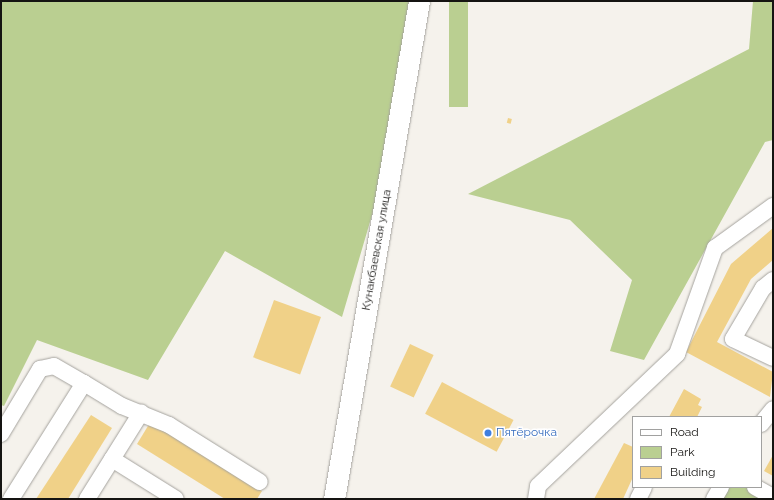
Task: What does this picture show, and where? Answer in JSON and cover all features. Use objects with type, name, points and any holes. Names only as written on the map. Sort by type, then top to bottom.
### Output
[{"type":"main road","name":"Кунакбаевская улица","points":[[334,499],[419,1]]},
{"type":"lane","points":[[536,499],[538,486],[677,354],[715,248],[773,206]]},
{"type":"lane","points":[[773,280],[763,288],[733,339],[773,358]]},
{"type":"lane","points":[[1,434],[5,417],[35,375],[46,366],[61,368],[84,383],[141,413],[169,424],[260,482]]},
{"type":"lane","points":[[10,499],[84,383]]},
{"type":"lane","points":[[762,423],[773,409]]},
{"type":"lane","points":[[87,499],[141,413]]},
{"type":"lane","points":[[112,459],[176,499]]},
{"type":"lane","points":[[638,499],[644,488]]},
{"type":"lane","points":[[714,499],[720,488]]},
{"type":"lane","points":[[757,488],[773,497]]},
{"type":"green space","points":[[1,1],[409,1],[380,188],[342,317],[225,251],[148,380],[37,340],[4,406],[1,405]]},
{"type":"green space","points":[[449,1],[468,1],[468,107],[449,107]]},
{"type":"green space","points":[[753,1],[773,1],[773,140],[765,142],[644,360],[610,351],[632,280],[570,220],[468,194],[749,49]]},
{"type":"green space","points":[[726,488],[749,488],[770,499],[720,499]]},
{"type":"building","points":[[508,118],[512,119],[511,124],[507,123]]},
{"type":"building","points":[[773,228],[773,260],[751,279],[717,342],[773,372],[770,397],[686,352],[731,264]]},
{"type":"building","points":[[274,300],[321,317],[300,374],[253,357]]},
{"type":"building","points":[[410,344],[434,355],[414,398],[390,387]]},
{"type":"building","points":[[442,382],[514,420],[497,452],[425,414]]},
{"type":"building","points":[[684,389],[701,399],[698,405],[702,407],[698,416],[670,416]]},
{"type":"building","points":[[91,415],[112,428],[68,499],[36,499]]},
{"type":"building","points":[[151,421],[262,491],[257,499],[225,499],[137,444]]},
{"type":"building","points":[[624,443],[632,447],[632,479],[623,499],[594,499]]},
{"type":"building","points":[[773,455],[773,476],[764,471]]},
{"type":"place","name":"Пятёрочка","points":[[488,433]]}]
